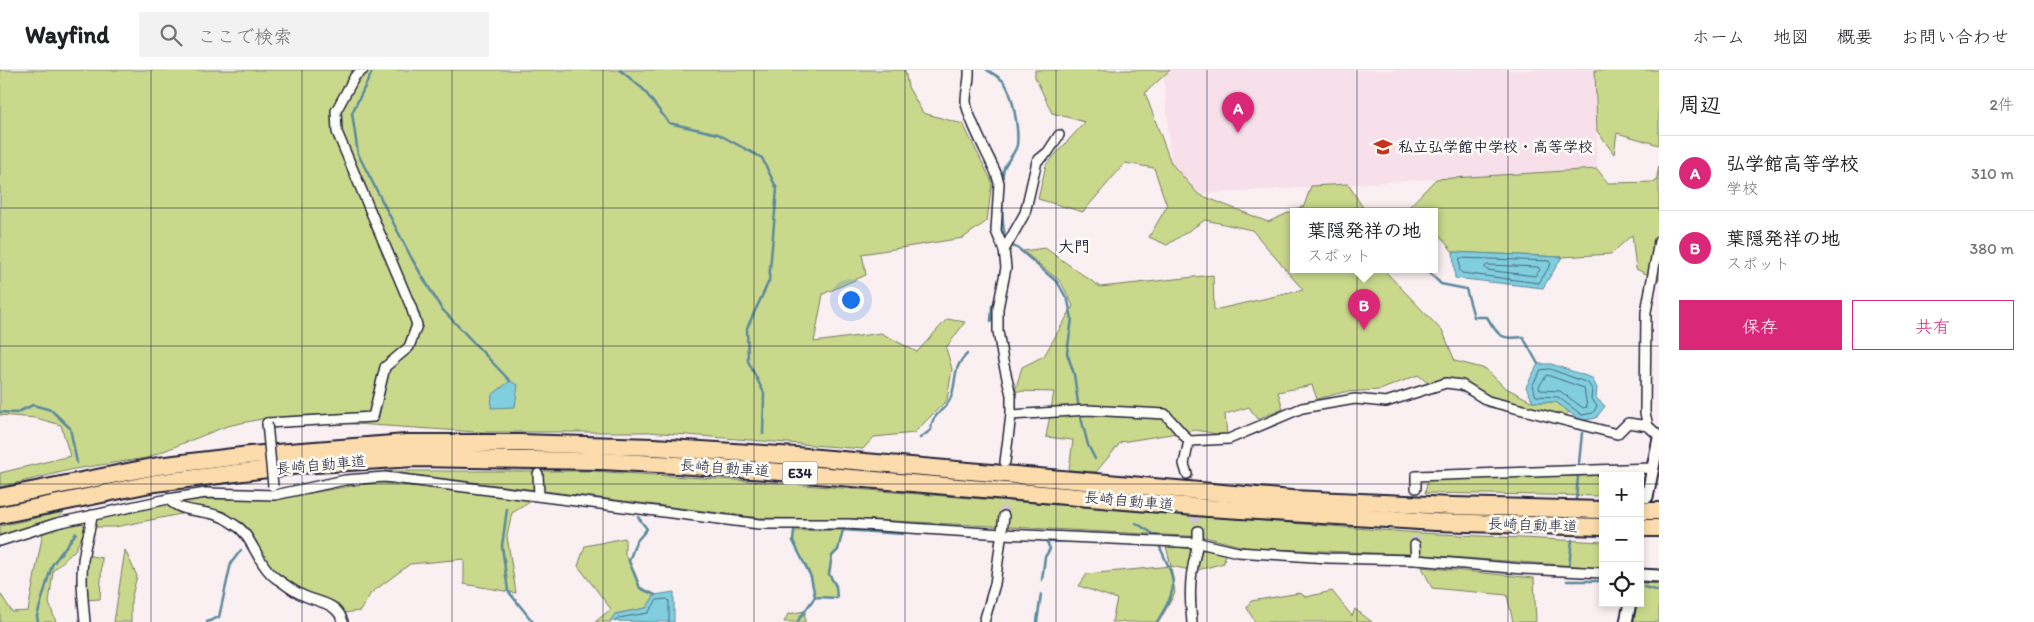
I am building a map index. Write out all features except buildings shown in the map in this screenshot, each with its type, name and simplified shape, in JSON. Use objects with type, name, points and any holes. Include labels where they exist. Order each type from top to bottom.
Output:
[{"type":"highway","name":"長崎自動車道","points":[[0,497],[158,466],[250,454],[406,443],[519,443],[653,447],[796,456],[1291,499],[1599,510]]},
{"type":"highway","name":"長崎自動車道","points":[[0,515],[155,483],[300,466],[424,458],[676,465],[1208,508],[1436,522],[1599,527]]},
{"type":"highway","points":[[1644,504],[1659,511]]},
{"type":"highway","points":[[1644,528],[1659,528]]},
{"type":"street","points":[[274,491],[266,423],[373,417],[385,367],[409,347],[417,326],[337,132],[336,111],[355,76],[363,70]]},
{"type":"street","points":[[969,70],[970,82],[966,100],[968,112],[996,173],[998,183],[996,231],[1005,248],[1006,268],[998,308],[998,331],[1011,395],[1011,415],[1005,462]]},
{"type":"street","points":[[1005,248],[1024,213],[1037,161],[1048,152],[1059,136]]},
{"type":"street","points":[[1644,504],[1656,468],[1659,437],[1648,426],[1645,412],[1646,312],[1659,241]]},
{"type":"street","points":[[1189,441],[1229,439],[1302,408],[1355,399],[1386,402],[1446,383],[1462,385],[1488,400],[1617,434],[1628,422],[1648,426]]},
{"type":"street","points":[[1011,415],[1087,410],[1164,414],[1189,441]]},
{"type":"street","points":[[1187,474],[1184,464],[1189,441]]},
{"type":"street","points":[[1416,488],[1416,476],[1656,468]]},
{"type":"street","points":[[538,474],[539,496]]},
{"type":"street","points":[[0,541],[92,515],[168,498],[206,493],[274,491],[345,480],[384,477],[759,524],[848,524],[1002,534],[1166,541],[1199,543],[1238,552],[1328,558],[1416,560],[1522,569],[1599,573]]},
{"type":"street","points":[[168,498],[174,505],[221,517],[242,529],[262,564],[275,578],[302,594],[329,604],[340,613],[343,622]]},
{"type":"street","points":[[85,622],[83,600],[84,555],[92,526],[92,515]]},
{"type":"street","points":[[984,622],[995,584],[1004,516]]},
{"type":"street","points":[[1192,622],[1190,596],[1193,567],[1199,543],[1198,531]]},
{"type":"street","points":[[1415,545],[1416,560]]},
{"type":"street","points":[[1644,575],[1659,576]]},
{"type":"street","points":[[1626,622],[1629,607]]},
{"type":"shaded area","name":"私立弘学館中学校・高等学校","points":[[1170,70],[1595,70],[1597,169],[1198,194],[1171,163],[1164,77]]},
{"type":"green space","points":[[0,70],[905,70],[908,87],[923,113],[963,124],[992,182],[987,221],[963,238],[862,254],[866,275],[823,294],[814,342],[881,333],[917,352],[947,319],[965,322],[946,348],[952,369],[947,400],[914,433],[874,437],[863,449],[649,432],[476,432],[266,418],[227,426],[146,458],[74,469],[0,487],[0,473],[70,456],[61,425],[36,418],[0,415]]},
{"type":"green space","points":[[1035,70],[1170,70],[1145,93],[1171,163],[1198,194],[1268,222],[1290,212],[1290,273],[1387,273],[1443,332],[1455,361],[1486,369],[1504,387],[1533,402],[1556,402],[1569,412],[1562,420],[1488,401],[1462,385],[1433,387],[1418,375],[1380,390],[1344,392],[1317,399],[1312,385],[1278,392],[1283,409],[1257,419],[1249,407],[1225,414],[1227,436],[1196,430],[1121,442],[1096,472],[1069,470],[1073,440],[1046,437],[1054,392],[1015,391],[1022,367],[1044,356],[1073,306],[1061,282],[1023,251],[1045,248],[1100,287],[1213,275],[1214,310],[1303,290],[1252,230],[1205,220],[1167,245],[1149,237],[1167,206],[1154,168],[1125,163],[1083,212],[1038,199],[1046,165],[1085,122],[1052,113],[1035,77]]},
{"type":"green space","points":[[1595,70],[1659,70],[1659,145],[1617,133],[1614,154],[1597,131]]},
{"type":"green space","points":[[1659,166],[1659,280],[1636,269],[1632,235],[1611,254],[1562,257],[1453,252],[1438,233],[1438,208],[1408,208],[1436,179],[1597,169],[1608,183],[1656,182]]},
{"type":"green space","points":[[1348,184],[1363,208],[1300,208],[1304,206],[1311,186]]},
{"type":"green space","points":[[384,471],[590,471],[765,482],[1419,533],[1599,542],[1599,568],[1423,555],[1248,548],[1205,537],[855,519],[760,518]]},
{"type":"green space","points":[[1599,475],[1599,496],[1425,493],[1428,479]]},
{"type":"green space","points":[[374,482],[535,499],[512,513],[507,536],[516,593],[464,584],[464,559],[410,564],[371,593],[360,611],[344,613],[301,591],[265,564],[240,532],[222,523],[191,512],[115,527],[94,527],[97,517],[194,499],[277,499]]},
{"type":"green space","points":[[64,512],[56,519],[0,536],[0,526]]},
{"type":"green space","points":[[81,522],[86,528],[75,550],[53,571],[49,603],[56,622],[0,622],[0,593],[12,612],[28,611],[43,532]]},
{"type":"green space","points":[[843,530],[838,550],[832,556],[829,574],[836,586],[837,598],[815,597],[811,577],[793,541],[794,531]]},
{"type":"green space","points":[[625,538],[625,555],[635,573],[640,588],[655,595],[646,608],[615,614],[611,622],[595,622],[611,609],[578,566],[585,546]]},
{"type":"green space","points":[[1166,546],[1225,552],[1224,563],[1194,571],[1171,566]]},
{"type":"green space","points":[[125,550],[137,576],[131,600],[131,622],[114,622]]},
{"type":"green space","points":[[85,555],[102,558],[100,599],[85,600]]},
{"type":"green space","points":[[1171,566],[1175,593],[1159,622],[1112,622],[1117,599],[1079,586],[1087,574]]},
{"type":"green space","points":[[1422,567],[1534,578],[1536,622],[1513,622],[1507,595],[1432,588]]},
{"type":"green space","points":[[1644,583],[1659,584],[1659,622],[1634,622],[1636,607],[1644,607]]},
{"type":"green space","points":[[1332,591],[1352,616],[1355,609],[1372,622],[1255,622],[1247,608],[1251,601],[1300,593],[1306,597]]},
{"type":"green space","points":[[805,611],[805,622],[784,622],[788,614]]},
{"type":"water","points":[[1453,252],[1562,257],[1543,288],[1455,278]]},
{"type":"water","points":[[1538,364],[1551,364],[1592,378],[1597,388],[1596,398],[1605,406],[1596,418],[1581,421],[1556,402],[1533,402],[1526,387]]},
{"type":"water","points":[[510,381],[518,385],[515,407],[491,408],[492,395]]},
{"type":"water","points":[[674,592],[674,622],[610,621],[615,614],[646,608],[655,595]]},
{"type":"waterway","points":[[373,70],[352,113],[358,154],[412,259],[441,308],[510,381]]},
{"type":"waterway","points":[[620,70],[643,89],[669,123],[718,134],[762,158],[777,189],[769,281],[747,328],[748,361],[764,393],[763,434]]},
{"type":"waterway","points":[[987,70],[1007,86],[1016,121],[1017,145],[1005,165],[1003,174],[1003,217],[1007,241]]},
{"type":"waterway","points":[[1010,245],[1019,249],[1058,283],[1068,301],[1072,319],[1067,353],[1074,374],[1079,410],[1088,445],[1095,459]]},
{"type":"waterway","points":[[1430,273],[1441,284],[1466,289],[1474,317],[1487,317],[1494,329],[1505,337],[1523,337],[1538,364]]},
{"type":"waterway","points":[[991,321],[992,306]]},
{"type":"waterway","points":[[920,438],[931,430],[933,420],[949,402],[957,370],[967,354]]},
{"type":"waterway","points":[[0,412],[16,413],[33,405],[51,410],[70,428],[77,463]]},
{"type":"waterway","points":[[1579,463],[1582,433]]},
{"type":"waterway","points":[[1576,499],[1578,476]]},
{"type":"waterway","points":[[507,509],[502,546],[508,591],[533,622]]},
{"type":"waterway","points":[[638,517],[647,529],[636,542],[629,561],[640,588],[655,595]]},
{"type":"waterway","points":[[1136,523],[1155,535],[1156,538]]},
{"type":"waterway","points":[[797,622],[815,597],[837,598],[836,586],[829,574],[832,556],[838,550],[843,530],[903,534]]},
{"type":"waterway","points":[[794,531],[793,541],[811,577],[815,597]]},
{"type":"waterway","points":[[38,622],[37,616],[52,565],[76,533]]},
{"type":"waterway","points":[[1569,566],[1572,540]]},
{"type":"waterway","points":[[1042,580],[1045,557],[1050,549],[1047,542],[1067,541]]},
{"type":"waterway","points":[[1157,622],[1169,599],[1173,583],[1169,567],[1158,543]]},
{"type":"waterway","points":[[207,622],[219,617],[231,563],[241,550]]},
{"type":"waterway","points":[[1567,581],[1599,581]]},
{"type":"waterway","points":[[1644,587],[1659,591]]},
{"type":"waterway","points":[[1037,622],[1041,594]]},
{"type":"tunnel","points":[[1187,474],[1198,531]]},
{"type":"tunnel","points":[[1415,545],[1416,488]]},
{"type":"tunnel","points":[[1004,489],[1004,516]]},
{"type":"place","name":"弘学館高等学校","points":[[1238,133]]},
{"type":"place","name":"私立弘学館中学校・高等学校","points":[[1383,147]]},
{"type":"place","name":"葉隠発祥の地","points":[[1364,330]]},
{"type":"district","name":"大門","points":[[1074,246]]}]
